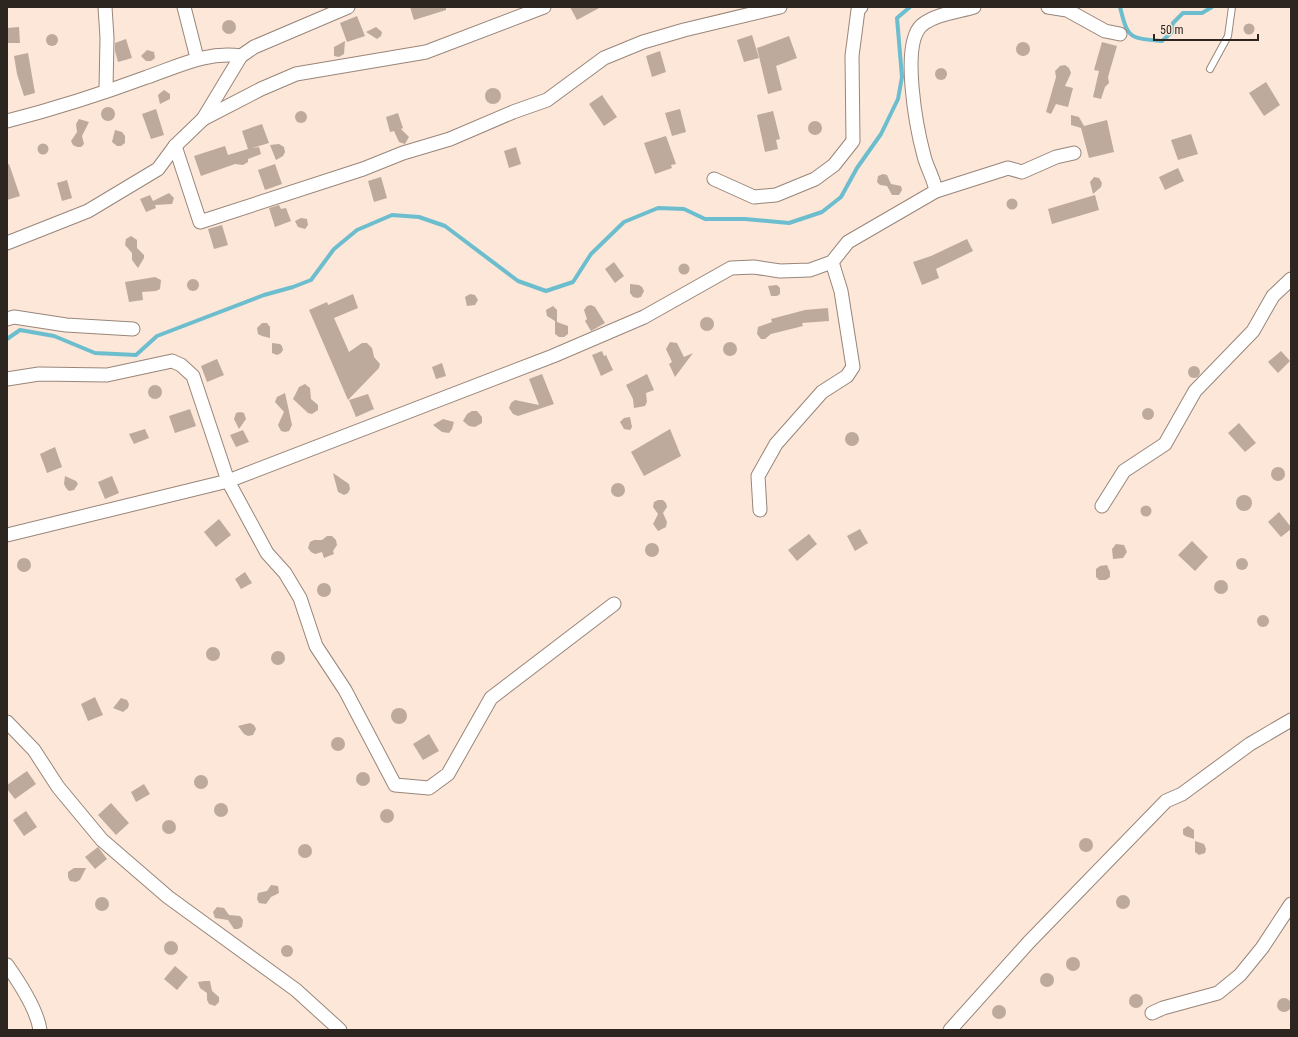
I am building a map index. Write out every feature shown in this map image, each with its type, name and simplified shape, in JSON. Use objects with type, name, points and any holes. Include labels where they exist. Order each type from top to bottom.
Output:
[{"type":"street","points":[[104,7],[107,38],[106,90]]},
{"type":"street","points":[[184,7],[197,58]]},
{"type":"street","points":[[7,243],[88,211],[158,169],[175,146],[203,119],[241,56],[254,46],[348,7]]},
{"type":"street","points":[[203,119],[262,89],[296,74],[426,52],[544,7]]},
{"type":"street","points":[[175,146],[200,222],[363,169],[403,153],[450,139],[513,112],[547,100],[604,58],[643,42],[684,30],[780,7]]},
{"type":"street","points":[[714,179],[754,197],[776,195],[815,179],[834,165],[853,142],[852,56],[858,10],[861,7]]},
{"type":"street","points":[[936,191],[925,158],[914,108],[911,59],[913,39],[921,26],[932,18],[974,7]]},
{"type":"street","points":[[1048,7],[1067,10],[1105,31],[1120,34]]},
{"type":"street","points":[[7,120],[54,109],[197,58],[228,54],[241,56]]},
{"type":"street","points":[[7,535],[228,481],[553,356],[644,317],[731,268],[754,267],[780,271],[810,270],[832,262],[848,242],[936,191],[1008,168],[1022,172],[1056,157],[1074,153]]},
{"type":"street","points":[[760,510],[758,476],[776,444],[822,392],[848,376],[853,367],[840,291],[832,262]]},
{"type":"street","points":[[1102,506],[1124,471],[1165,444],[1195,391],[1253,331],[1273,296],[1291,279]]},
{"type":"street","points":[[7,319],[14,317],[66,325],[133,329]]},
{"type":"street","points":[[7,379],[39,374],[107,375],[172,361],[181,365],[192,376],[228,481],[267,554],[285,573],[300,598],[316,646],[345,690],[395,785],[429,788],[448,774],[491,698],[614,604]]},
{"type":"street","points":[[950,1030],[1029,942],[1166,801],[1182,794],[1250,744],[1291,720]]},
{"type":"street","points":[[7,722],[34,750],[58,787],[102,840],[168,897],[296,990],[340,1030]]},
{"type":"street","points":[[1152,1013],[1163,1008],[1218,993],[1240,975],[1262,948],[1291,904]]},
{"type":"street","points":[[7,965],[26,995],[39,1024],[40,1030]]},
{"type":"lane","points":[[1210,69],[1228,36],[1232,7]]},
{"type":"building","points":[[410,7],[446,7],[446,10],[414,20]]},
{"type":"building","points":[[570,7],[601,7],[577,20]]},
{"type":"building","points":[[357,16],[365,36],[347,42],[340,23]]},
{"type":"building","points":[[226,20],[232,20],[236,24],[236,30],[232,34],[226,34],[222,30],[222,24]]},
{"type":"building","points":[[1249,23],[1253,25],[1255,29],[1253,33],[1249,35],[1245,33],[1243,29],[1245,25]]},
{"type":"building","points":[[19,27],[20,43],[8,43],[7,28]]},
{"type":"building","points":[[376,27],[382,32],[381,36],[377,39],[366,32]]},
{"type":"building","points":[[54,34],[57,35],[57,45],[50,46],[47,45],[46,38],[47,35]]},
{"type":"building","points":[[752,35],[759,58],[744,62],[737,40]]},
{"type":"building","points":[[789,36],[797,58],[776,66],[782,90],[768,94],[757,48]]},
{"type":"building","points":[[126,39],[132,58],[118,62],[115,51],[115,43]]},
{"type":"building","points":[[345,41],[344,54],[339,57],[334,56],[334,47]]},
{"type":"building","points":[[1023,42],[1028,44],[1030,49],[1028,54],[1023,56],[1018,54],[1016,49],[1018,44]]},
{"type":"building","points":[[1102,42],[1117,46],[1108,77],[1109,83],[1105,87],[1101,99],[1093,97],[1099,71],[1094,70]]},
{"type":"building","points":[[147,50],[154,52],[155,58],[151,61],[146,61],[141,56]]},
{"type":"building","points":[[660,51],[666,72],[652,77],[646,56]]},
{"type":"building","points":[[28,53],[35,93],[24,96],[17,74],[14,56]]},
{"type":"building","points":[[1065,65],[1069,68],[1071,73],[1065,86],[1073,88],[1068,107],[1056,104],[1051,114],[1046,112],[1056,77],[1055,71],[1060,66]]},
{"type":"building","points":[[941,68],[945,70],[947,74],[945,78],[941,80],[937,78],[935,74],[937,70]]},
{"type":"building","points":[[1266,82],[1280,105],[1264,116],[1249,93]]},
{"type":"building","points":[[493,88],[500,93],[501,96],[496,103],[493,104],[486,99],[485,96],[490,89]]},
{"type":"building","points":[[164,90],[170,94],[170,99],[160,104],[158,95]]},
{"type":"building","points":[[602,95],[617,117],[604,126],[589,104]]},
{"type":"building","points":[[108,107],[113,109],[115,114],[113,119],[108,121],[103,119],[101,114],[103,109]]},
{"type":"building","points":[[156,109],[164,135],[151,139],[142,114]]},
{"type":"building","points":[[680,109],[686,132],[672,136],[665,113]]},
{"type":"building","points":[[299,111],[303,111],[307,117],[303,123],[299,123],[295,119],[295,115]]},
{"type":"building","points":[[773,111],[780,139],[776,140],[778,149],[765,152],[757,115]]},
{"type":"building","points":[[398,113],[403,128],[401,129],[409,137],[405,144],[399,142],[394,131],[390,132],[386,117]]},
{"type":"building","points":[[1071,115],[1079,117],[1084,126],[1107,120],[1114,152],[1089,158],[1081,128],[1071,125]]},
{"type":"building","points":[[79,119],[89,122],[82,136],[84,144],[81,147],[77,147],[73,145],[71,141],[77,132],[76,124]]},
{"type":"building","points":[[812,121],[818,121],[822,125],[822,131],[818,135],[812,135],[808,131],[808,125]]},
{"type":"building","points":[[262,124],[269,143],[252,148],[259,147],[261,154],[248,159],[248,162],[243,165],[235,164],[201,176],[194,156],[225,146],[228,155],[248,149],[242,131]]},
{"type":"building","points":[[115,130],[122,132],[125,136],[125,143],[121,146],[117,146],[112,142]]},
{"type":"building","points":[[1191,134],[1198,154],[1178,160],[1171,140]]},
{"type":"building","points":[[666,136],[676,164],[671,165],[672,168],[655,174],[644,143]]},
{"type":"building","points":[[43,143],[47,145],[49,149],[47,153],[43,155],[39,153],[37,149],[39,145]]},
{"type":"building","points":[[279,144],[284,147],[285,152],[283,156],[276,160],[270,145]]},
{"type":"building","points":[[516,147],[521,164],[509,168],[504,151]]},
{"type":"building","points":[[9,164],[20,196],[7,200],[7,165]]},
{"type":"building","points":[[275,164],[282,184],[265,190],[258,170]]},
{"type":"building","points":[[1178,168],[1184,181],[1165,190],[1159,177]]},
{"type":"building","points":[[883,174],[887,175],[891,184],[901,186],[902,190],[899,195],[892,195],[887,186],[880,185],[877,182],[878,176]]},
{"type":"building","points":[[381,177],[387,198],[374,202],[368,181]]},
{"type":"building","points":[[1094,177],[1099,178],[1102,183],[1101,187],[1093,194],[1090,182]]},
{"type":"building","points":[[67,180],[72,198],[62,201],[57,183]]},
{"type":"building","points":[[169,193],[174,198],[172,204],[155,205],[156,208],[146,212],[140,199],[150,195],[153,201]]},
{"type":"building","points":[[1095,195],[1099,210],[1052,224],[1048,209]]},
{"type":"building","points":[[1012,198],[1016,200],[1018,204],[1016,208],[1012,210],[1008,208],[1006,204],[1008,200]]},
{"type":"building","points":[[279,205],[281,209],[286,208],[291,221],[275,227],[269,208]]},
{"type":"building","points":[[301,218],[307,219],[308,225],[305,229],[298,227],[295,221]]},
{"type":"building","points":[[222,225],[228,245],[214,249],[208,229]]},
{"type":"building","points":[[131,236],[137,240],[137,248],[144,255],[144,258],[138,268],[132,260],[132,253],[125,245],[126,239]]},
{"type":"building","points":[[967,239],[973,251],[936,269],[939,278],[922,285],[913,262],[931,256]]},
{"type":"building","points":[[614,262],[624,276],[615,283],[605,269]]},
{"type":"building","points":[[684,263],[688,265],[690,269],[688,273],[684,275],[680,273],[678,269],[680,265]]},
{"type":"building","points":[[155,277],[161,280],[160,289],[156,291],[142,292],[143,300],[129,302],[125,282]]},
{"type":"building","points":[[195,279],[198,280],[198,290],[191,291],[188,290],[187,283],[188,280]]},
{"type":"building","points":[[630,284],[639,285],[642,287],[644,291],[641,297],[633,297],[630,293]]},
{"type":"building","points":[[777,285],[780,288],[780,294],[777,296],[771,296],[768,286]]},
{"type":"building","points":[[353,294],[358,308],[334,318],[349,352],[362,343],[367,343],[372,348],[374,357],[380,364],[379,368],[348,400],[309,310],[327,302],[328,305]]},
{"type":"building","points":[[470,294],[475,295],[478,300],[475,305],[467,306],[465,297]]},
{"type":"building","points":[[591,305],[595,307],[605,323],[591,331],[585,321],[587,319],[584,310],[587,306]]},
{"type":"building","points":[[553,306],[557,310],[557,322],[568,326],[568,334],[564,337],[559,337],[555,334],[555,321],[547,316],[546,310]]},
{"type":"building","points":[[828,308],[829,321],[802,323],[803,326],[771,334],[765,339],[761,339],[757,334],[758,327],[772,322],[771,319],[805,310]]},
{"type":"building","points":[[704,317],[710,317],[714,321],[714,327],[710,331],[704,331],[700,327],[700,321]]},
{"type":"building","points":[[262,323],[267,323],[270,327],[270,338],[258,334],[257,328]]},
{"type":"building","points":[[670,342],[677,343],[684,357],[693,353],[675,377],[669,364],[672,362],[666,349]]},
{"type":"building","points":[[730,342],[735,344],[737,349],[735,354],[730,356],[725,354],[723,349],[725,344]]},
{"type":"building","points":[[272,343],[280,344],[282,346],[283,350],[281,353],[277,355],[272,353]]},
{"type":"building","points":[[602,351],[604,356],[606,355],[613,370],[601,376],[592,355]]},
{"type":"building","points":[[1281,351],[1290,361],[1278,373],[1268,362]]},
{"type":"building","points":[[217,359],[224,375],[207,382],[201,366]]},
{"type":"building","points":[[442,363],[446,376],[436,379],[432,367]]},
{"type":"building","points":[[1192,366],[1196,366],[1200,372],[1196,378],[1192,378],[1188,374],[1188,370]]},
{"type":"building","points":[[542,374],[554,404],[518,416],[513,414],[509,408],[511,403],[515,400],[539,405],[529,379]]},
{"type":"building","points":[[647,374],[654,390],[646,393],[647,402],[645,406],[634,408],[633,399],[626,385]]},
{"type":"building","points":[[305,384],[310,388],[311,399],[318,405],[318,410],[312,414],[308,413],[293,399],[299,387]]},
{"type":"building","points":[[155,385],[160,387],[162,392],[160,397],[155,399],[150,397],[148,392],[150,387]]},
{"type":"building","points":[[285,393],[292,425],[289,431],[285,432],[281,431],[278,425],[284,412],[275,402],[277,397]]},
{"type":"building","points":[[368,394],[374,409],[356,417],[349,400]]},
{"type":"building","points":[[1146,408],[1150,408],[1154,414],[1150,420],[1146,420],[1142,416],[1142,412]]},
{"type":"building","points":[[190,409],[196,426],[175,433],[169,416]]},
{"type":"building","points":[[472,411],[477,411],[482,417],[482,423],[475,427],[469,426],[463,421],[467,414]]},
{"type":"building","points":[[236,413],[244,413],[246,419],[239,429],[234,419]]},
{"type":"building","points":[[630,417],[632,427],[630,430],[624,429],[620,422],[624,418]]},
{"type":"building","points":[[443,419],[454,422],[449,433],[442,432],[433,425]]},
{"type":"building","points":[[1239,423],[1256,443],[1245,452],[1228,433]]},
{"type":"building","points":[[145,429],[149,438],[134,444],[129,434]]},
{"type":"building","points":[[670,429],[681,456],[644,476],[631,452]]},
{"type":"building","points":[[243,430],[249,442],[236,447],[230,435]]},
{"type":"building","points":[[852,432],[857,434],[859,439],[857,444],[852,446],[847,444],[845,439],[847,434]]},
{"type":"building","points":[[55,447],[62,467],[47,473],[40,454]]},
{"type":"building","points":[[1278,467],[1283,469],[1285,474],[1283,479],[1278,481],[1273,479],[1271,474],[1273,469]]},
{"type":"building","points":[[333,473],[349,484],[350,489],[348,493],[344,495],[338,492]]},
{"type":"building","points":[[65,476],[76,481],[78,484],[74,490],[69,491],[66,488],[64,484]]},
{"type":"building","points":[[112,476],[119,493],[105,499],[98,482]]},
{"type":"building","points":[[615,483],[621,483],[625,487],[625,493],[621,497],[615,497],[611,493],[611,487]]},
{"type":"building","points":[[1244,495],[1251,500],[1252,503],[1247,510],[1244,511],[1237,506],[1236,503],[1241,496]]},
{"type":"building","points":[[663,500],[666,503],[667,507],[663,513],[667,522],[666,527],[658,531],[653,524],[658,514],[653,507],[654,502]]},
{"type":"building","points":[[1146,505],[1150,507],[1152,511],[1150,515],[1146,517],[1142,515],[1140,511],[1142,507]]},
{"type":"building","points":[[1279,512],[1291,527],[1291,529],[1281,537],[1268,522]]},
{"type":"building","points":[[219,519],[231,535],[216,547],[204,532]]},
{"type":"building","points":[[860,529],[868,543],[855,551],[847,536]]},
{"type":"building","points":[[809,534],[817,544],[797,561],[788,550]]},
{"type":"building","points":[[327,536],[332,536],[336,540],[337,545],[333,551],[334,554],[324,558],[322,552],[315,554],[311,552],[308,548],[310,542],[314,540],[322,540]]},
{"type":"building","points":[[1192,541],[1208,557],[1195,571],[1178,555]]},
{"type":"building","points":[[652,543],[657,545],[659,550],[657,555],[652,557],[647,555],[645,550],[647,545]]},
{"type":"building","points":[[1116,544],[1124,545],[1127,552],[1123,558],[1113,559],[1112,549]]},
{"type":"building","points":[[24,558],[29,560],[31,565],[29,570],[24,572],[19,570],[17,565],[19,560]]},
{"type":"building","points":[[1240,558],[1244,558],[1248,564],[1244,570],[1240,570],[1236,566],[1236,562]]},
{"type":"building","points":[[1107,565],[1110,572],[1110,577],[1106,580],[1099,580],[1096,577],[1096,569],[1100,566]]},
{"type":"building","points":[[245,572],[252,583],[241,589],[235,579]]},
{"type":"building","points":[[1221,580],[1226,582],[1228,587],[1226,592],[1221,594],[1216,592],[1214,587],[1216,582]]},
{"type":"building","points":[[324,583],[329,585],[331,590],[329,595],[324,597],[319,595],[317,590],[319,585]]},
{"type":"building","points":[[1265,615],[1268,616],[1268,626],[1261,627],[1258,626],[1257,619],[1258,616]]},
{"type":"building","points":[[213,647],[218,649],[220,654],[218,659],[213,661],[208,659],[206,654],[208,649]]},
{"type":"building","points":[[275,651],[281,651],[285,655],[285,661],[281,665],[275,665],[271,661],[271,655]]},
{"type":"building","points":[[95,697],[103,715],[88,721],[81,704]]},
{"type":"building","points":[[121,698],[127,700],[129,704],[128,708],[123,712],[113,708]]},
{"type":"building","points":[[399,708],[406,713],[407,716],[402,723],[399,724],[392,719],[391,716],[396,709]]},
{"type":"building","points":[[250,723],[254,725],[256,729],[253,735],[248,736],[244,734],[238,726]]},
{"type":"building","points":[[429,734],[439,751],[423,760],[413,744]]},
{"type":"building","points":[[338,737],[343,739],[345,744],[343,749],[338,751],[333,749],[331,744],[333,739]]},
{"type":"building","points":[[27,771],[36,784],[15,799],[7,789],[7,785]]},
{"type":"building","points":[[363,772],[368,774],[370,779],[368,784],[363,786],[358,784],[356,779],[358,774]]},
{"type":"building","points":[[201,775],[206,777],[208,782],[206,787],[201,789],[196,787],[194,782],[196,777]]},
{"type":"building","points":[[144,784],[150,794],[136,802],[131,792]]},
{"type":"building","points":[[111,803],[129,823],[116,835],[98,815]]},
{"type":"building","points":[[218,803],[224,803],[228,807],[228,813],[224,817],[218,817],[214,813],[214,807]]},
{"type":"building","points":[[387,809],[392,811],[394,816],[392,821],[387,823],[382,821],[380,816],[382,811]]},
{"type":"building","points":[[26,811],[37,827],[24,836],[13,820]]},
{"type":"building","points":[[166,820],[172,820],[176,824],[176,830],[172,834],[166,834],[162,830],[162,824]]},
{"type":"building","points":[[1188,826],[1194,830],[1194,839],[1183,834],[1183,829]]},
{"type":"building","points":[[1086,838],[1091,840],[1093,845],[1091,850],[1086,852],[1081,850],[1079,845],[1081,840]]},
{"type":"building","points":[[1195,841],[1204,844],[1206,849],[1205,853],[1199,855],[1195,852]]},
{"type":"building","points":[[302,844],[308,844],[312,848],[312,854],[308,858],[302,858],[298,854],[298,848]]},
{"type":"building","points":[[98,847],[107,859],[95,869],[85,857]]},
{"type":"building","points":[[74,868],[86,868],[80,880],[76,882],[70,881],[68,877],[68,872]]},
{"type":"building","points":[[271,885],[278,886],[279,893],[271,897],[266,904],[259,903],[257,899],[258,893],[267,891]]},
{"type":"building","points":[[1120,895],[1126,895],[1130,899],[1130,905],[1126,909],[1120,909],[1116,905],[1116,899]]},
{"type":"building","points":[[102,897],[107,899],[109,904],[107,909],[102,911],[97,909],[95,904],[97,899]]},
{"type":"building","points":[[217,907],[224,908],[229,915],[240,916],[243,920],[242,927],[234,929],[228,920],[215,918],[213,912]]},
{"type":"building","points":[[171,941],[176,943],[178,948],[176,953],[171,955],[166,953],[164,948],[166,943]]},
{"type":"building","points":[[285,945],[289,945],[293,951],[289,957],[285,957],[281,953],[281,949]]},
{"type":"building","points":[[1073,957],[1078,959],[1080,964],[1078,969],[1073,971],[1068,969],[1066,964],[1068,959]]},
{"type":"building","points":[[175,966],[188,977],[177,990],[164,979]]},
{"type":"building","points":[[1047,973],[1052,975],[1054,980],[1052,985],[1047,987],[1042,985],[1040,980],[1042,975]]},
{"type":"building","points":[[210,981],[212,991],[219,997],[219,1002],[215,1006],[209,1004],[207,1000],[207,993],[200,988],[198,982]]},
{"type":"building","points":[[1136,994],[1141,996],[1143,1001],[1141,1006],[1136,1008],[1131,1006],[1129,1001],[1131,996]]},
{"type":"building","points":[[1284,998],[1289,1000],[1291,1005],[1289,1010],[1284,1012],[1279,1010],[1277,1005],[1279,1000]]},
{"type":"building","points":[[999,1005],[1004,1007],[1006,1012],[1004,1017],[999,1019],[994,1017],[992,1012],[994,1007]]},
{"type":"waterway","points":[[7,339],[20,330],[54,336],[95,353],[136,355],[157,336],[264,295],[311,280],[334,249],[357,230],[392,215],[419,217],[445,226],[518,281],[546,291],[573,282],[591,254],[624,222],[658,208],[684,209],[705,219],[745,219],[789,223],[822,212],[841,197],[857,168],[881,134],[898,99],[902,77],[897,18],[910,7]]},
{"type":"waterway","points":[[1120,7],[1125,25],[1132,35],[1143,39],[1162,41],[1172,32],[1173,23],[1183,13],[1202,13],[1212,7]]}]
